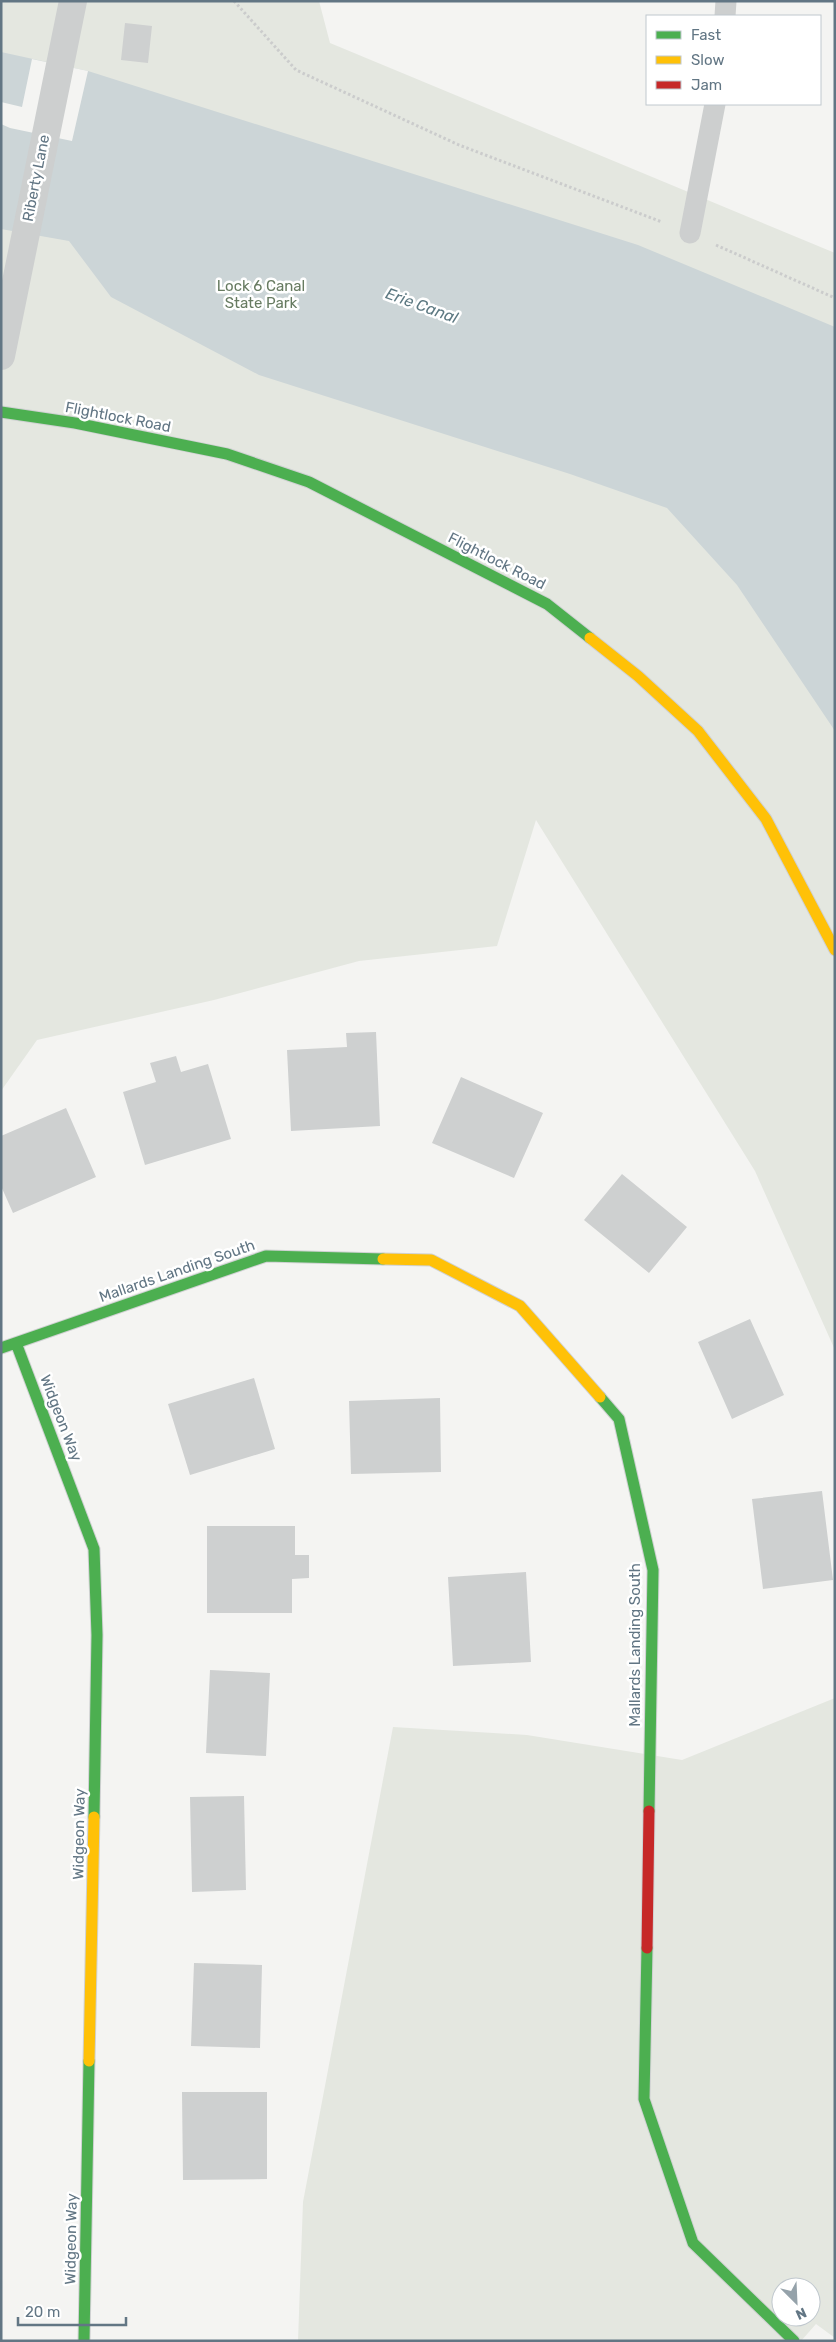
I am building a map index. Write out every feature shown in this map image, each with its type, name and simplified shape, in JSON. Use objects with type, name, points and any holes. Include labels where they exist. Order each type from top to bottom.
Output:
[{"type":"street","name":"Riberty Lane","points":[[1,356],[73,1]]},
{"type":"street","name":"Flightlock Road","points":[[1,412],[75,423],[227,454],[309,482],[547,604],[638,676],[698,732],[766,819],[835,950]]},
{"type":"street","name":"Mallards Landing South","points":[[1,1348],[266,1256],[432,1260],[520,1306],[620,1419],[653,1570],[644,2099],[693,2243],[794,2341]]},
{"type":"street","name":"Widgeon Way","points":[[16,1343],[94,1550],[97,1645],[84,2341]]},
{"type":"lane","points":[[725,15],[726,1]]},
{"type":"lane","points":[[690,233],[715,105]]},
{"type":"path","points":[[234,1],[296,70],[459,145],[690,233],[835,298]]},
{"type":"green space","name":"Lock 6 Canal State Park","points":[[1,1],[319,1],[330,43],[835,253],[835,1350],[755,1171],[536,820],[497,946],[359,961],[214,1000],[37,1040],[1,1091]]},
{"type":"green space","points":[[835,1698],[835,2338],[820,2327],[821,2277],[771,2277],[771,2327],[813,2327],[801,2341],[298,2341],[303,2202],[393,1727],[527,1735],[682,1760]]},
{"type":"water","name":"Erie Canal","points":[[1,52],[88,71],[638,245],[835,327],[835,731],[737,585],[667,508],[570,474],[259,375],[111,297],[69,241],[1,229]]},
{"type":"pier","points":[[32,59],[88,71],[72,141],[10,128],[1,124],[1,102],[22,107]]},
{"type":"building","points":[[125,23],[152,26],[148,63],[121,60]]},
{"type":"building","points":[[376,1032],[380,1126],[291,1131],[287,1050],[347,1047],[346,1033]]},
{"type":"building","points":[[176,1056],[181,1072],[208,1064],[231,1139],[145,1165],[123,1092],[156,1082],[150,1063]]},
{"type":"building","points":[[461,1077],[543,1113],[514,1178],[432,1143]]},
{"type":"building","points":[[66,1108],[96,1177],[13,1213],[1,1186],[1,1136]]},
{"type":"building","points":[[622,1174],[687,1227],[649,1273],[584,1220]]},
{"type":"building","points":[[750,1319],[784,1395],[732,1419],[698,1342]]},
{"type":"building","points":[[254,1378],[275,1449],[190,1475],[168,1404]]},
{"type":"building","points":[[440,1398],[441,1472],[351,1474],[349,1401]]},
{"type":"building","points":[[822,1491],[833,1580],[763,1589],[752,1499]]},
{"type":"building","points":[[207,1526],[295,1526],[295,1555],[309,1555],[309,1578],[292,1579],[292,1613],[207,1613]]},
{"type":"building","points":[[526,1572],[531,1662],[453,1666],[448,1577]]},
{"type":"building","points":[[210,1670],[270,1673],[266,1756],[206,1753]]},
{"type":"building","points":[[244,1796],[246,1890],[192,1892],[190,1797]]},
{"type":"building","points":[[194,1963],[262,1965],[260,2048],[191,2046]]},
{"type":"building","points":[[182,2092],[267,2092],[267,2179],[183,2180]]},
{"type":"traffic: fast","points":[[1,412],[75,423],[227,454],[309,482],[547,604],[590,638]]},
{"type":"traffic: fast","points":[[1,1348],[266,1256],[383,1259]]},
{"type":"traffic: fast","points":[[16,1343],[94,1549],[97,1635],[94,1817]]},
{"type":"traffic: fast","points":[[600,1397],[619,1419],[653,1570],[649,1811]]},
{"type":"traffic: fast","points":[[647,1948],[644,2099],[693,2243],[794,2341]]},
{"type":"traffic: fast","points":[[84,2341],[89,2061]]},
{"type":"traffic: slow","points":[[590,638],[638,676],[698,731],[766,819],[835,950]]},
{"type":"traffic: slow","points":[[383,1259],[431,1260],[520,1306],[600,1397]]},
{"type":"traffic: slow","points":[[89,2061],[94,1817]]},
{"type":"traffic: jam","points":[[647,1948],[649,1811]]}]
